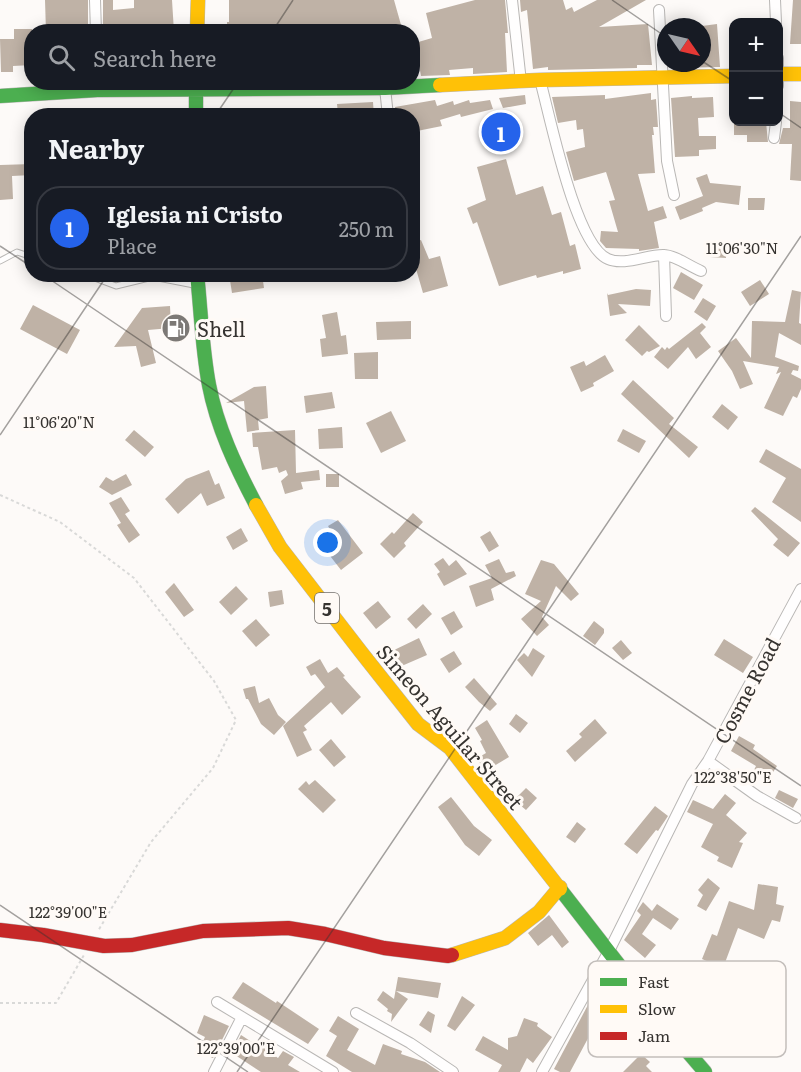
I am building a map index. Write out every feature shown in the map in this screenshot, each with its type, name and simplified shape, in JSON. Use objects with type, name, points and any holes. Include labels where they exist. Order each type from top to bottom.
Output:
[{"type":"main road","points":[[197,24],[198,0]]},
{"type":"main road","points":[[783,77],[801,74]]},
{"type":"main road","points":[[420,86],[540,80],[729,76]]},
{"type":"main road","points":[[0,96],[58,90]]},
{"type":"main road","points":[[196,90],[196,108]]},
{"type":"main road","name":"Simeon Aguilar Street","points":[[198,282],[209,385],[222,432],[241,477],[280,547],[418,724],[450,748],[617,961]]},
{"type":"main road","points":[[0,930],[104,946],[132,945],[203,931],[288,928],[384,948],[448,956],[505,938],[538,912],[560,888]]},
{"type":"main road","name":"Simeon Aguilar Street","points":[[692,1057],[705,1072]]},
{"type":"street","points":[[95,0],[96,24]]},
{"type":"street","points":[[512,0],[521,82]]},
{"type":"street","points":[[775,0],[776,18]]},
{"type":"street","points":[[659,10],[667,161],[674,195]]},
{"type":"street","points":[[540,80],[566,181],[585,231],[598,254],[610,260],[664,255],[701,271]]},
{"type":"street","points":[[385,90],[387,108]]},
{"type":"street","points":[[774,138],[776,126]]},
{"type":"street","points":[[664,255],[666,316]]},
{"type":"street","name":"Cosme Road","points":[[603,961],[692,784],[708,760],[801,589]]},
{"type":"street","points":[[708,760],[758,796],[796,818]]},
{"type":"street","name":"Cosme Road","points":[[542,1072],[588,989]]},
{"type":"street","points":[[217,1002],[333,1072]]},
{"type":"street","points":[[356,1013],[410,1043],[453,1072]]},
{"type":"street","points":[[217,1070],[242,1017]]},
{"type":"lane","points":[[0,261],[17,252],[24,254]]},
{"type":"lane","points":[[107,282],[116,285],[130,282]]},
{"type":"path","points":[[0,495],[60,522],[134,578],[214,681],[236,720],[213,768],[151,842],[56,1003],[0,1003]]},
{"type":"building","points":[[45,0],[88,0],[88,24],[46,24]]},
{"type":"building","points":[[103,0],[113,0],[113,10],[134,8],[134,0],[172,0],[174,24],[103,24]]},
{"type":"building","points":[[229,0],[394,0],[401,24],[227,24],[229,22]]},
{"type":"building","points":[[475,0],[505,0],[508,33],[505,33],[507,72],[473,74],[473,68],[449,70],[450,75],[421,76],[420,42],[432,38],[426,13]]},
{"type":"building","points":[[520,0],[563,0],[566,10],[572,7],[574,12],[597,0],[646,0],[599,27],[648,24],[652,65],[637,65],[637,68],[548,70],[548,67],[533,69],[527,10],[521,12]]},
{"type":"building","points":[[793,0],[801,0],[801,44],[790,44]]},
{"type":"building","points":[[717,24],[720,67],[711,67],[711,25]]},
{"type":"building","points":[[14,29],[24,29],[24,65],[13,66],[13,72],[1,72],[0,39],[14,39]]},
{"type":"building","points":[[651,93],[651,100],[656,99],[658,127],[653,127],[654,135],[652,135],[655,173],[638,174],[648,211],[663,206],[667,218],[654,222],[659,248],[639,251],[639,249],[606,248],[600,241],[601,231],[618,232],[609,201],[615,200],[606,172],[574,181],[566,152],[585,147],[583,129],[577,130],[576,120],[558,123],[552,97],[605,95],[605,99]]},
{"type":"building","points":[[525,95],[526,104],[503,108],[499,98]]},
{"type":"building","points":[[692,96],[692,98],[713,97],[714,117],[698,118],[699,136],[716,136],[716,149],[699,150],[699,156],[675,157],[671,98]]},
{"type":"building","points":[[435,100],[437,106],[453,101],[454,105],[469,100],[470,103],[490,100],[493,109],[461,117],[460,114],[440,120],[442,126],[420,130],[420,108],[395,107]]},
{"type":"building","points":[[790,101],[801,102],[801,181],[790,180],[792,144],[779,144],[783,128],[790,128]]},
{"type":"building","points":[[373,102],[373,108],[337,108],[337,104]]},
{"type":"building","points":[[497,125],[501,141],[485,147],[480,131]]},
{"type":"building","points":[[734,126],[766,126],[768,142],[747,142],[747,135],[734,135]]},
{"type":"building","points":[[506,159],[516,195],[543,186],[552,215],[561,212],[570,246],[575,244],[581,269],[537,278],[536,275],[499,286],[477,222],[473,224],[467,208],[486,200],[477,167]]},
{"type":"building","points":[[24,164],[24,175],[12,176],[13,199],[0,200],[0,165]]},
{"type":"building","points":[[707,174],[710,183],[741,186],[739,205],[716,202],[702,208],[703,211],[680,220],[675,207],[703,196],[696,178]]},
{"type":"building","points":[[748,198],[765,198],[764,210],[748,210]]},
{"type":"building","points":[[420,240],[429,259],[440,256],[448,286],[423,293],[420,282]]},
{"type":"building","points":[[711,243],[727,244],[726,258],[710,257]]},
{"type":"building","points":[[681,272],[703,285],[694,300],[673,288]]},
{"type":"building","points":[[760,280],[769,294],[750,306],[741,292]]},
{"type":"building","points":[[230,282],[263,282],[264,288],[232,293]]},
{"type":"building","points":[[636,289],[651,290],[650,306],[618,304],[627,313],[610,316],[607,293],[608,295]]},
{"type":"building","points":[[792,290],[801,292],[799,323],[801,324],[801,345],[779,333],[775,357],[799,366],[798,371],[793,370],[791,374],[801,379],[801,389],[797,398],[793,396],[783,416],[764,408],[781,372],[776,374],[779,367],[743,361],[753,384],[740,389],[732,371],[718,351],[736,338],[751,358],[752,321],[785,322]]},
{"type":"building","points":[[703,298],[716,306],[707,321],[694,312]]},
{"type":"building","points":[[33,305],[80,330],[67,354],[20,329]]},
{"type":"building","points":[[170,306],[171,328],[148,330],[156,363],[141,367],[136,346],[114,347],[142,308]]},
{"type":"building","points":[[337,312],[341,336],[346,335],[348,354],[322,357],[320,339],[326,338],[322,315]]},
{"type":"building","points":[[411,321],[411,339],[377,340],[376,322]]},
{"type":"building","points":[[702,323],[706,327],[700,333],[711,347],[696,359],[688,347],[668,369],[654,357],[662,347],[665,350],[667,347],[669,349]]},
{"type":"building","points":[[639,325],[660,346],[647,351],[642,356],[625,340]]},
{"type":"building","points":[[378,352],[378,379],[355,379],[354,353]]},
{"type":"building","points":[[605,355],[614,371],[593,383],[594,386],[581,392],[570,367],[584,361],[586,366]]},
{"type":"building","points":[[633,380],[674,418],[669,424],[698,447],[689,458],[621,394]]},
{"type":"building","points":[[266,386],[268,418],[258,420],[259,430],[247,432],[244,401],[226,403],[254,387]]},
{"type":"building","points":[[332,392],[335,408],[306,413],[304,396]]},
{"type":"building","points":[[722,404],[738,417],[728,430],[712,417]]},
{"type":"building","points":[[391,411],[406,441],[381,453],[366,423]]},
{"type":"building","points":[[342,427],[343,448],[319,449],[318,429]]},
{"type":"building","points":[[623,429],[646,441],[639,453],[617,441]]},
{"type":"building","points":[[134,430],[154,447],[145,457],[125,440]]},
{"type":"building","points":[[295,430],[296,473],[319,470],[320,480],[301,482],[303,489],[285,494],[281,481],[288,475],[286,470],[279,473],[277,467],[262,470],[258,447],[253,447],[252,433]]},
{"type":"building","points":[[766,449],[801,469],[801,522],[772,502],[786,478],[759,462]]},
{"type":"building","points":[[209,470],[215,485],[219,483],[225,498],[207,506],[201,493],[178,514],[165,499],[186,479]]},
{"type":"building","points":[[126,474],[132,485],[112,495],[99,487],[106,477],[113,481]]},
{"type":"building","points":[[326,474],[339,474],[339,487],[326,487]]},
{"type":"building","points":[[121,497],[130,511],[125,514],[140,535],[129,543],[117,525],[121,523],[109,503]]},
{"type":"building","points":[[755,507],[800,543],[788,557],[773,545],[778,539],[751,511]]},
{"type":"building","points":[[413,513],[423,522],[404,543],[406,546],[394,558],[380,544],[392,532],[394,534]]},
{"type":"building","points":[[338,520],[363,553],[341,570],[327,552],[338,543],[328,526]]},
{"type":"building","points":[[241,528],[248,541],[233,550],[226,537]]},
{"type":"building","points":[[490,531],[499,546],[489,552],[480,537]]},
{"type":"building","points":[[443,558],[449,566],[456,560],[467,574],[444,586],[437,574],[440,572],[434,564]]},
{"type":"building","points":[[499,559],[506,573],[514,571],[516,576],[491,589],[494,600],[476,607],[469,586],[492,578],[485,565]]},
{"type":"building","points":[[541,560],[554,564],[579,594],[571,601],[556,586],[542,617],[549,625],[537,636],[521,619],[541,601],[525,594]]},
{"type":"building","points":[[174,583],[194,610],[184,617],[165,592]]},
{"type":"building","points":[[236,586],[248,599],[231,615],[219,602]]},
{"type":"building","points":[[282,590],[284,604],[270,607],[268,592]]},
{"type":"building","points":[[378,601],[391,617],[376,629],[363,613]]},
{"type":"building","points":[[423,604],[432,614],[416,629],[407,619]]},
{"type":"building","points":[[454,611],[463,627],[451,635],[441,618]]},
{"type":"building","points":[[256,619],[270,635],[256,647],[242,631]]},
{"type":"building","points":[[594,621],[604,629],[604,633],[595,645],[583,636]]},
{"type":"building","points":[[419,638],[427,655],[397,668],[390,652]]},
{"type":"building","points":[[724,639],[753,657],[743,673],[714,655]]},
{"type":"building","points":[[621,640],[632,653],[623,660],[612,648]]},
{"type":"building","points":[[533,648],[545,656],[532,677],[517,660],[524,653],[528,657]]},
{"type":"building","points":[[454,651],[462,664],[449,673],[440,659]]},
{"type":"building","points":[[320,659],[328,673],[337,667],[361,697],[342,715],[331,702],[304,726],[307,730],[303,732],[312,750],[297,757],[283,726],[325,687],[315,674],[311,676],[306,667]]},
{"type":"building","points":[[474,678],[497,704],[490,711],[465,687]]},
{"type":"building","points":[[255,686],[259,703],[269,698],[278,715],[286,722],[274,735],[261,724],[246,699],[243,689]]},
{"type":"building","points":[[516,714],[528,723],[520,733],[509,724]]},
{"type":"building","points":[[595,719],[607,733],[575,762],[566,751],[582,737],[579,734]]},
{"type":"building","points":[[487,720],[509,757],[484,772],[476,759],[486,753],[475,728]]},
{"type":"building","points":[[739,736],[755,745],[753,749],[777,766],[768,780],[754,770],[756,766],[731,751]]},
{"type":"building","points":[[331,739],[346,757],[334,767],[319,750]]},
{"type":"building","points":[[315,780],[336,800],[323,813],[298,789],[306,781],[309,785]]},
{"type":"building","points":[[526,788],[537,798],[526,810],[514,800]]},
{"type":"building","points":[[779,790],[798,799],[793,808],[775,798]]},
{"type":"building","points":[[725,794],[736,803],[726,815],[747,833],[739,842],[743,843],[732,868],[717,861],[719,857],[701,847],[713,824],[687,812],[693,800],[713,809]]},
{"type":"building","points":[[451,797],[474,826],[492,840],[479,856],[465,845],[438,807]]},
{"type":"building","points":[[655,806],[668,816],[637,854],[624,844]]},
{"type":"building","points":[[577,822],[586,829],[575,843],[566,837]]},
{"type":"building","points":[[708,878],[720,888],[706,911],[697,906],[703,895],[698,890]]},
{"type":"building","points":[[758,884],[778,887],[776,904],[784,906],[780,922],[772,920],[764,939],[738,928],[726,961],[702,959],[712,934],[717,936],[729,901],[754,910]]},
{"type":"building","points":[[643,902],[652,911],[657,904],[679,919],[671,930],[653,918],[642,934],[656,945],[645,958],[624,940],[641,915],[637,911]]},
{"type":"building","points":[[549,915],[569,942],[562,948],[552,935],[538,946],[528,933]]},
{"type":"building","points":[[398,977],[441,983],[438,998],[396,991],[408,999],[391,1022],[392,1014],[377,1000],[383,991],[394,999]]},
{"type":"building","points":[[243,982],[319,1029],[308,1044],[232,998]]},
{"type":"building","points":[[462,996],[475,1005],[455,1031],[447,1026]]},
{"type":"building","points":[[588,1005],[588,1038],[570,1072],[560,1072],[554,1069]]},
{"type":"building","points":[[428,1011],[435,1015],[431,1033],[419,1025]]},
{"type":"building","points":[[204,1015],[229,1026],[213,1058],[198,1052],[205,1037],[197,1033]]},
{"type":"building","points":[[338,1016],[359,1029],[347,1050],[375,1065],[383,1044],[402,1051],[401,1054],[425,1062],[440,1072],[352,1072],[326,1056],[337,1036],[329,1031]]},
{"type":"building","points":[[524,1018],[538,1023],[537,1026],[552,1037],[533,1063],[527,1058],[520,1072],[498,1072],[502,1065],[475,1050],[483,1036],[508,1050],[508,1038],[517,1036]]},
{"type":"building","points":[[241,1035],[258,1046],[259,1044],[278,1058],[283,1051],[294,1057],[288,1065],[300,1072],[261,1072],[232,1053]]},
{"type":"building","points":[[638,1057],[644,1057],[650,1062],[646,1066],[652,1072],[623,1072]]},
{"type":"traffic: fast","points":[[420,86],[440,85]]},
{"type":"traffic: fast","points":[[0,96],[97,90]]},
{"type":"traffic: fast","points":[[196,90],[196,108]]},
{"type":"traffic: fast","points":[[198,282],[212,401],[228,446],[256,505]]},
{"type":"traffic: fast","points":[[560,889],[616,961]]},
{"type":"traffic: fast","points":[[692,1057],[705,1072]]},
{"type":"traffic: slow","points":[[197,24],[198,0]]},
{"type":"traffic: slow","points":[[783,74],[801,74]]},
{"type":"traffic: slow","points":[[440,85],[540,80],[729,76]]},
{"type":"traffic: slow","points":[[256,505],[280,547],[361,652],[418,724],[450,748],[560,889]]},
{"type":"traffic: slow","points":[[452,955],[505,938],[539,912],[560,887]]},
{"type":"traffic: jam","points":[[0,930],[104,946],[132,945],[203,931],[288,928],[384,948],[452,955]]},
{"type":"place","name":"Iglesia ni Cristo","points":[[501,132]]},
{"type":"place","name":"Shell","points":[[176,328]]}]
